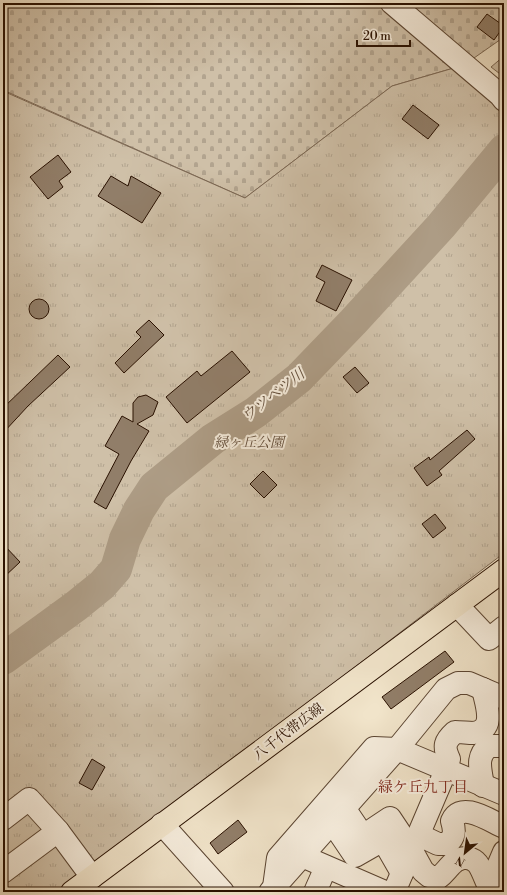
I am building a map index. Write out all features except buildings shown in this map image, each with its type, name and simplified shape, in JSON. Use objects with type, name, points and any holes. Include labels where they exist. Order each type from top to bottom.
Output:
[{"type":"main road","name":"八千代帯広線","points":[[72,892],[504,570]]},
{"type":"street","points":[[392,3],[504,100]]},
{"type":"street","points":[[457,605],[489,639],[504,627]]},
{"type":"street","points":[[272,890],[397,750],[446,689],[458,683],[469,683],[504,698]]},
{"type":"street","points":[[398,882],[446,770],[449,759],[446,750],[446,742],[455,732],[481,732],[486,727],[489,718],[483,689]]},
{"type":"street","points":[[483,786],[480,760],[483,751],[489,746],[504,746]]},
{"type":"street","points":[[272,890],[278,858],[374,748],[397,750],[504,794]]},
{"type":"street","points":[[3,819],[29,799],[58,831],[92,877]]},
{"type":"street","points":[[415,843],[447,844],[454,835],[452,821],[457,813],[463,811],[470,811],[504,827]]},
{"type":"street","points":[[338,815],[363,836],[390,818],[415,843],[423,871],[429,876],[438,878],[444,874],[450,865],[458,859],[467,857],[476,862],[488,890]]},
{"type":"street","points":[[338,815],[355,856],[383,840],[398,882]]},
{"type":"street","points":[[162,824],[223,892]]},
{"type":"street","points":[[3,872],[58,831]]},
{"type":"street","points":[[488,890],[504,852]]},
{"type":"street","points":[[302,856],[375,890]]},
{"type":"street","points":[[315,892],[326,867]]},
{"type":"green space","points":[[3,3],[504,3],[504,37],[464,65],[392,86],[245,198],[3,90]]},
{"type":"green space","points":[[504,56],[504,77],[491,67]]},
{"type":"green space","name":"緑ヶ丘公園","points":[[464,65],[504,107],[504,553],[61,892],[3,892],[3,91],[245,198],[392,86]]},
{"type":"waterway","name":"ウツベツ川","points":[[3,659],[76,606],[102,585],[116,569],[125,539],[139,510],[154,487],[213,439],[256,412],[299,378],[353,322],[441,226],[504,150]]},
{"type":"district","name":"緑ケ丘九丁目","points":[[423,787]]}]
